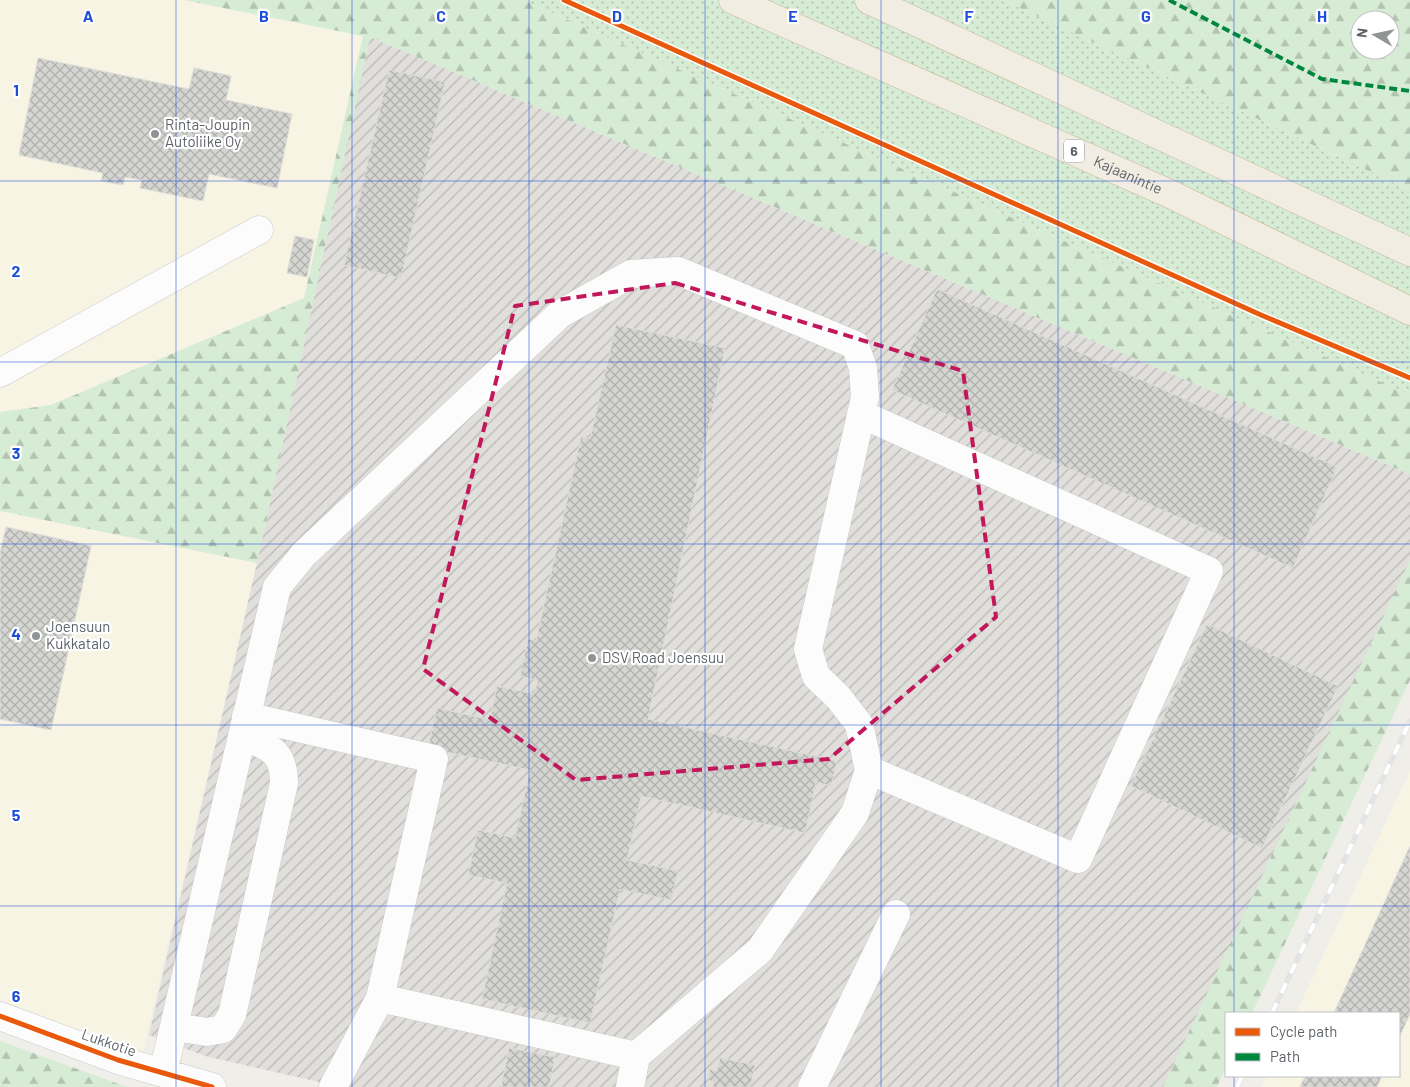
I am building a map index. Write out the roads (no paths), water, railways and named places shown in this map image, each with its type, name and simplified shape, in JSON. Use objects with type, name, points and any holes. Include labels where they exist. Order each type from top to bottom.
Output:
[{"type":"highway","name":"Kajaanintie","points":[[733,0],[1168,193],[1410,311]]},
{"type":"highway","points":[[869,0],[1410,252]]},
{"type":"street","points":[[0,373],[259,230]]},
{"type":"street","points":[[163,1073],[277,587],[304,554],[560,314],[632,274],[678,272],[855,345],[863,368],[865,397],[808,649],[816,676],[838,697],[859,724],[870,770],[855,813],[760,950],[636,1056],[630,1087]]},
{"type":"street","points":[[861,414],[1208,571],[1078,859],[870,770]]},
{"type":"street","points":[[244,726],[434,759],[380,998],[333,1087]]},
{"type":"street","points":[[174,1028],[207,1032],[223,1029],[232,1015],[284,783],[281,760],[273,750],[244,726]]},
{"type":"street","points":[[812,1087],[896,914]]},
{"type":"street","points":[[380,998],[636,1056]]},
{"type":"street","name":"Lukkotie","points":[[0,1016],[118,1060],[212,1087]]},
{"type":"railway","points":[[1272,1012],[1410,721]]},
{"type":"railway","points":[[1237,1087],[1242,1077]]},
{"type":"place","name":"Rinta-Joupin Autoliike Oy","points":[[155,134]]},
{"type":"place","name":"Joensuun Kukkatalo","points":[[36,636]]},
{"type":"place","name":"DSV Road Joensuu","points":[[592,658]]}]
